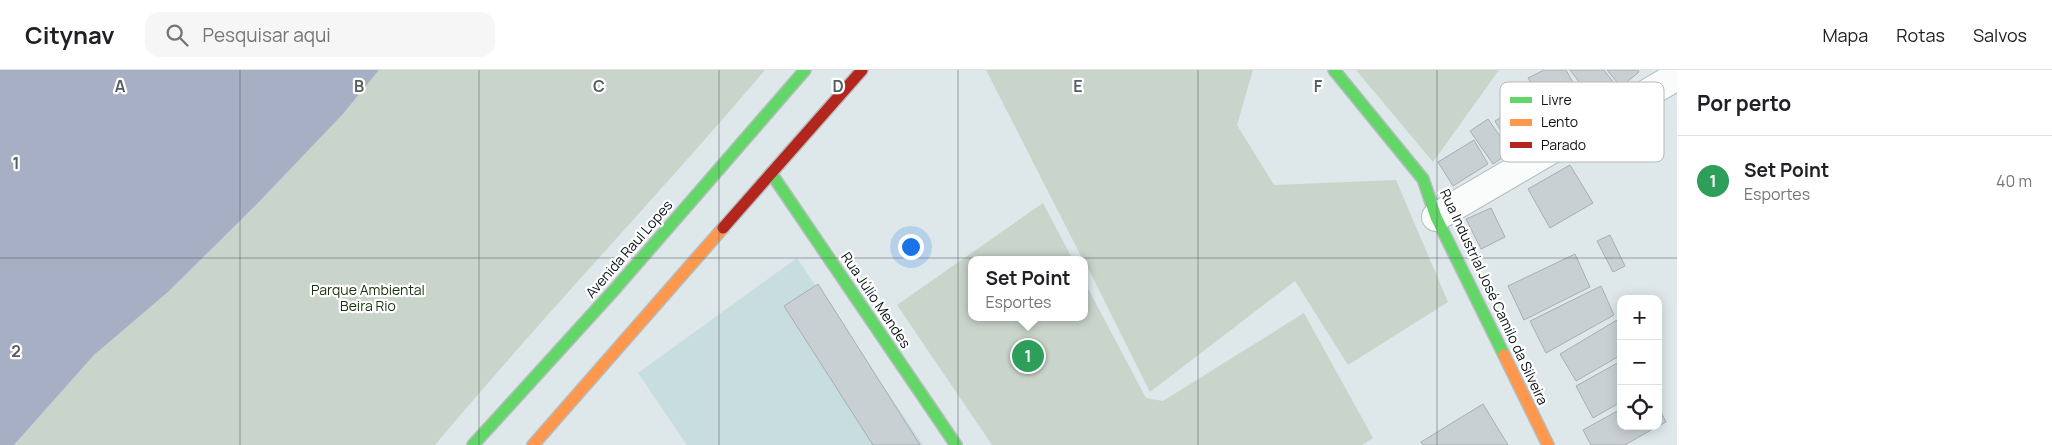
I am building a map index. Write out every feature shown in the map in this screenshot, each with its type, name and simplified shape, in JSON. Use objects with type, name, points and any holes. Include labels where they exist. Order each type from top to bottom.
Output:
[{"type":"main road","name":"Avenida Raul Lopes","points":[[473,445],[615,289],[805,70]]},
{"type":"main road","points":[[533,445],[862,70]]},
{"type":"main road","name":"Rua Industrial José Camilo da Silveira","points":[[1334,70],[1423,179],[1436,217],[1548,445]]},
{"type":"main road","name":"Rua Júlio Mendes","points":[[771,172],[956,445]]},
{"type":"street","points":[[1664,84],[1677,76]]},
{"type":"street","points":[[1436,217],[1530,162]]},
{"type":"shaded area","points":[[797,258],[923,445],[687,445],[638,373]]},
{"type":"green space","name":"Parque Ambiental Beira Rio","points":[[379,70],[765,70],[475,397],[435,445],[14,445],[94,355],[168,292],[256,205],[343,114]]},
{"type":"green space","points":[[986,70],[1253,70],[1237,125],[1274,185],[1396,180],[1448,302],[1348,365],[1295,281],[1150,392],[1088,268],[1088,256],[1081,256]]},
{"type":"green space","points":[[1356,70],[1499,70],[1433,162]]},
{"type":"green space","points":[[1043,203],[1071,256],[968,256],[968,321],[1088,321],[1088,289],[1146,398],[1163,401],[1304,313],[1373,438],[1362,445],[992,445],[897,305]]},
{"type":"water","points":[[0,70],[379,70],[343,114],[256,205],[168,292],[94,355],[14,445],[0,445]]},
{"type":"building","points":[[1544,70],[1566,70],[1573,82],[1530,82],[1528,78]]},
{"type":"building","points":[[1570,70],[1604,70],[1613,82],[1579,82]]},
{"type":"building","points":[[1607,70],[1638,70],[1639,72],[1627,82],[1617,82]]},
{"type":"building","points":[[1500,118],[1500,130],[1495,121]]},
{"type":"building","points":[[1488,119],[1500,136],[1500,159],[1493,164],[1470,131]]},
{"type":"building","points":[[1474,140],[1488,164],[1453,186],[1438,162]]},
{"type":"building","points":[[1570,165],[1593,203],[1550,228],[1528,189]]},
{"type":"building","points":[[1491,208],[1505,237],[1481,249],[1466,219]]},
{"type":"building","points":[[1610,235],[1625,266],[1613,272],[1597,241]]},
{"type":"building","points":[[1575,254],[1590,287],[1524,320],[1508,286]]},
{"type":"building","points":[[818,284],[920,445],[873,445],[784,306]]},
{"type":"building","points":[[1601,286],[1614,315],[1546,353],[1530,321]]},
{"type":"building","points":[[1617,320],[1617,357],[1576,381],[1560,354]]},
{"type":"building","points":[[1617,363],[1617,404],[1593,418],[1576,386]]},
{"type":"building","points":[[1483,404],[1508,445],[1423,445],[1421,442]]},
{"type":"building","points":[[1617,411],[1617,430],[1651,430],[1625,445],[1591,445],[1583,430]]},
{"type":"building","points":[[1662,414],[1666,422],[1662,424]]},
{"type":"traffic: fast","points":[[473,445],[615,289],[805,70]]},
{"type":"traffic: fast","points":[[1334,70],[1423,179],[1436,217],[1504,355]]},
{"type":"traffic: fast","points":[[771,173],[956,445]]},
{"type":"traffic: slow","points":[[533,445],[723,228]]},
{"type":"traffic: slow","points":[[1504,355],[1548,445]]},
{"type":"traffic: jam","points":[[723,228],[862,70]]},
{"type":"place","name":"Set Point","points":[[1028,356]]}]
